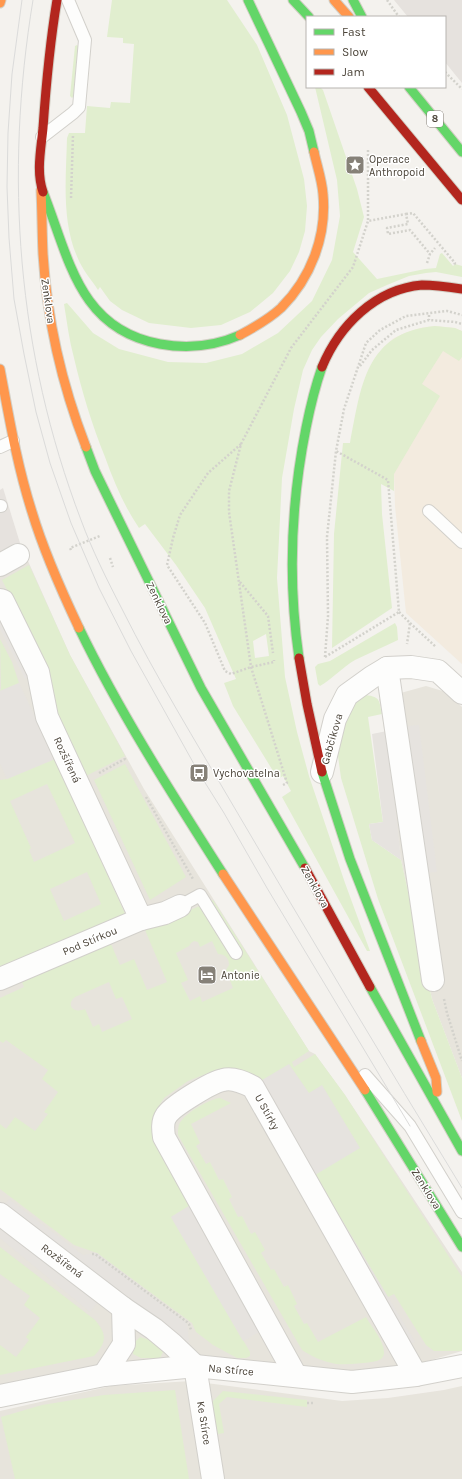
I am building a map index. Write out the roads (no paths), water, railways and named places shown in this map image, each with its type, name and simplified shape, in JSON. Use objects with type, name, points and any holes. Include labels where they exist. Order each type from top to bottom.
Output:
[{"type":"main road","points":[[0,4],[1,0]]},
{"type":"main road","name":"Zenklova","points":[[57,0],[52,30],[42,137],[40,183],[43,254],[53,334],[75,419],[95,471],[201,688],[286,834],[462,1150]]},
{"type":"main road","points":[[40,183],[65,253],[77,281],[92,306],[112,325],[131,336],[152,343],[174,347],[196,347],[216,344],[235,338],[252,330],[269,318],[294,294],[310,267],[318,247],[322,225],[323,194],[311,137],[291,89],[248,0]]},
{"type":"main road","points":[[293,0],[308,16]]},
{"type":"main road","points":[[334,0],[348,16]]},
{"type":"main road","points":[[353,0],[361,16]]},
{"type":"main road","points":[[369,88],[462,200]]},
{"type":"main road","name":"8","points":[[410,88],[462,152]]},
{"type":"main road","points":[[439,1111],[436,1078],[350,859],[322,772],[300,673],[293,598],[293,548],[299,466],[311,404],[321,370],[338,337],[350,322],[363,310],[377,299],[393,292],[410,287],[436,284],[462,288]]},
{"type":"main road","name":"Zenklova","points":[[0,369],[13,441],[28,500],[48,558],[80,628],[110,686],[147,752],[199,837],[260,934],[377,1108],[462,1247]]},
{"type":"street","name":"Rozšířená","points":[[0,600],[3,601],[38,672],[47,717],[141,920]]},
{"type":"street","name":"Gabčíkova","points":[[322,772],[335,719],[347,695],[387,668],[411,667],[438,671],[462,693]]},
{"type":"street","points":[[387,668],[433,980]]},
{"type":"street","name":"Pod Stírkou","points":[[0,979],[141,920],[165,913],[180,906]]},
{"type":"street","name":"U Stírky","points":[[296,1376],[164,1137],[163,1126],[166,1115],[196,1092],[224,1079],[241,1081],[257,1088],[416,1376]]},
{"type":"street","name":"Rozšířená","points":[[0,1214],[123,1308],[154,1329],[195,1366]]},
{"type":"street","points":[[104,1375],[124,1344],[123,1308]]},
{"type":"street","name":"Na Stírce","points":[[0,1396],[104,1375],[195,1366],[352,1382],[416,1376],[462,1366]]},
{"type":"street","name":"Ke Stírce","points":[[195,1366],[213,1479]]},
{"type":"lane","points":[[42,137],[80,107],[85,40],[68,0]]},
{"type":"lane","points":[[0,446],[13,441]]},
{"type":"lane","points":[[429,511],[462,542]]},
{"type":"lane","points":[[180,906],[200,895],[236,953]]},
{"type":"lane","points":[[319,1023],[410,1126],[462,1212]]},
{"type":"tram line","points":[[22,0],[12,74],[8,133],[7,187],[9,238],[14,299],[24,354],[36,412],[50,463],[71,523],[99,588],[131,651],[199,773],[410,1126]]},
{"type":"tram line","points":[[33,0],[24,66],[19,132],[19,198],[22,263],[30,328],[42,393],[59,457],[81,520],[111,587],[162,684],[319,951],[462,1188]]},
{"type":"place","name":"Operace Anthropoid","points":[[355,165]]},
{"type":"place","name":"Vychovatelna","points":[[199,773]]},
{"type":"place","name":"Antonie","points":[[207,975]]}]
